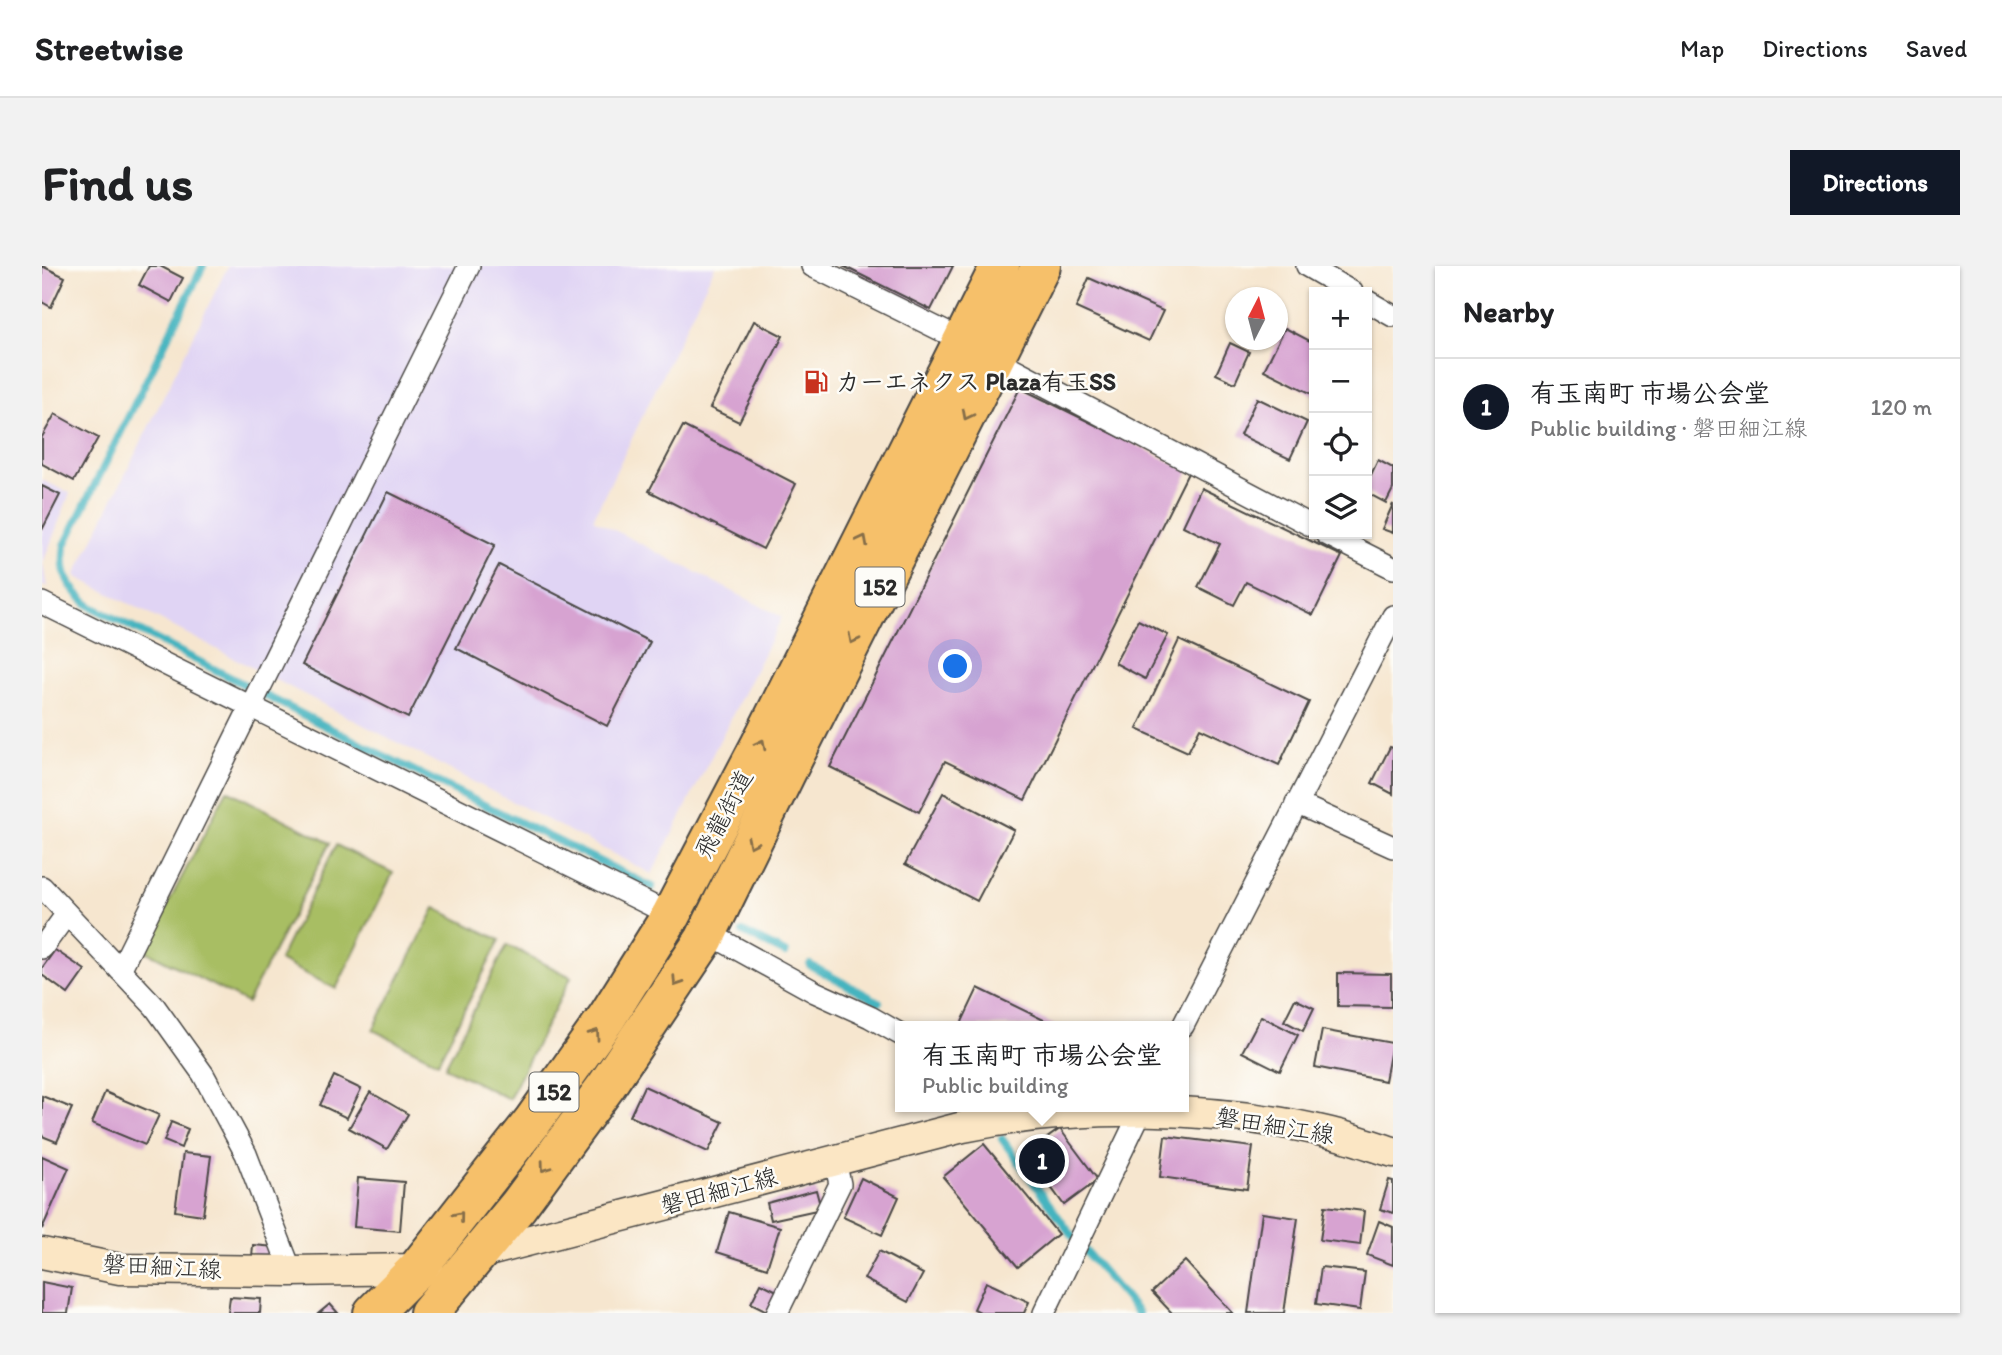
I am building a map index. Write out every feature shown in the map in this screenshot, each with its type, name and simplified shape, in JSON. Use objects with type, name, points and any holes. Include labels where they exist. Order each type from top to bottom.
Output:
[{"type":"highway","name":"飛龍街道","points":[[429,1313],[481,1253],[607,1085],[714,922],[786,773],[979,350],[1000,266]]},
{"type":"highway","name":"飛龍街道","points":[[373,1313],[417,1269],[533,1121],[607,1017],[677,904],[760,746],[979,350],[1041,266]]},
{"type":"main road","name":"磐田細江線","points":[[42,1253],[120,1269],[417,1269],[835,1161],[959,1117],[1004,1119],[1092,1112]]},
{"type":"main road","name":"磐田細江線","points":[[1183,1112],[1244,1118],[1331,1133],[1393,1152]]},
{"type":"main road","points":[[450,1313],[481,1253]]},
{"type":"street","points":[[120,970],[470,266]]},
{"type":"street","points":[[812,266],[979,350],[1309,524]]},
{"type":"street","points":[[1307,266],[1343,287]]},
{"type":"street","points":[[1372,304],[1393,316]]},
{"type":"street","points":[[1336,539],[1393,568]]},
{"type":"street","points":[[42,603],[251,705],[677,904]]},
{"type":"street","points":[[1186,1021],[1393,615]]},
{"type":"street","points":[[1296,803],[1393,847]]},
{"type":"street","points":[[42,887],[155,1007],[203,1074],[246,1154],[291,1271]]},
{"type":"street","points":[[42,948],[66,915]]},
{"type":"street","points":[[714,922],[816,992],[895,1031]]},
{"type":"street","points":[[1044,1313],[1140,1112]]},
{"type":"street","points":[[777,1313],[840,1184],[835,1161]]},
{"type":"shaded area","points":[[228,266],[715,266],[593,519],[782,617],[652,874],[75,576]]},
{"type":"shaded area","points":[[42,480],[70,493],[43,563],[47,588],[42,585]]},
{"type":"green space","points":[[227,790],[330,843],[247,1003],[144,950]]},
{"type":"green space","points":[[336,845],[393,873],[336,989],[279,960]]},
{"type":"green space","points":[[435,908],[500,940],[438,1062],[373,1030]]},
{"type":"green space","points":[[507,945],[571,977],[509,1099],[445,1067]]},
{"type":"building","points":[[42,266],[65,277],[51,307],[42,302]]},
{"type":"building","points":[[149,266],[160,266],[183,278],[171,302],[139,285]]},
{"type":"building","points":[[843,266],[953,266],[931,310]]},
{"type":"building","points":[[1089,278],[1163,311],[1149,341],[1076,308]]},
{"type":"building","points":[[754,321],[783,336],[739,422],[710,408]]},
{"type":"building","points":[[1288,330],[1309,340],[1309,392],[1264,370],[1274,350],[1288,350]]},
{"type":"building","points":[[1227,350],[1249,352],[1235,383],[1216,374]]},
{"type":"building","points":[[1020,388],[1189,471],[1025,800],[945,761],[919,812],[830,767]]},
{"type":"building","points":[[1257,398],[1307,422],[1290,459],[1240,435]]},
{"type":"building","points":[[55,414],[98,438],[74,481],[42,464],[42,437]]},
{"type":"building","points":[[683,426],[796,484],[763,549],[649,491]]},
{"type":"building","points":[[1378,460],[1393,468],[1393,489],[1386,503],[1372,496],[1372,473]]},
{"type":"building","points":[[42,486],[60,495],[42,530]]},
{"type":"building","points":[[1201,488],[1342,556],[1313,615],[1246,582],[1234,605],[1198,587],[1220,544],[1183,526]]},
{"type":"building","points":[[388,492],[495,545],[408,718],[302,665]]},
{"type":"building","points":[[1393,504],[1393,533],[1382,529]]},
{"type":"building","points":[[499,565],[650,642],[607,726],[456,648]]},
{"type":"building","points":[[1138,620],[1168,635],[1145,679],[1115,663]]},
{"type":"building","points":[[1179,640],[1309,702],[1279,765],[1200,728],[1188,752],[1137,729]]},
{"type":"building","points":[[1390,747],[1393,748],[1393,794],[1372,783]]},
{"type":"building","points":[[943,793],[1014,830],[977,901],[905,864]]},
{"type":"building","points":[[55,950],[85,970],[68,994],[42,975],[42,968]]},
{"type":"building","points":[[1338,973],[1391,974],[1391,1007],[1338,1006]]},
{"type":"building","points":[[978,988],[1046,1021],[962,1021]]},
{"type":"building","points":[[1295,999],[1314,1008],[1303,1031],[1284,1021]]},
{"type":"building","points":[[1261,1016],[1298,1035],[1280,1071],[1242,1052]]},
{"type":"building","points":[[1322,1030],[1392,1043],[1385,1081],[1315,1067]]},
{"type":"building","points":[[334,1076],[361,1089],[347,1118],[320,1105]]},
{"type":"building","points":[[644,1086],[723,1122],[708,1152],[630,1116]]},
{"type":"building","points":[[105,1092],[159,1115],[145,1145],[92,1123]]},
{"type":"building","points":[[370,1092],[408,1114],[387,1149],[349,1128]]},
{"type":"building","points":[[42,1096],[72,1108],[57,1142],[42,1136]]},
{"type":"building","points":[[171,1122],[188,1129],[181,1148],[164,1141]]},
{"type":"building","points":[[1060,1129],[1098,1180],[1064,1205],[1026,1153]]},
{"type":"building","points":[[1165,1136],[1253,1147],[1247,1189],[1160,1177]]},
{"type":"building","points":[[984,1144],[1058,1234],[1018,1267],[943,1177]]},
{"type":"building","points":[[183,1153],[211,1156],[203,1215],[175,1211]]},
{"type":"building","points":[[42,1156],[69,1168],[42,1229]]},
{"type":"building","points":[[358,1178],[404,1182],[400,1231],[354,1227]]},
{"type":"building","points":[[861,1178],[899,1197],[882,1235],[843,1217]]},
{"type":"building","points":[[1389,1180],[1393,1181],[1393,1213],[1380,1209]]},
{"type":"building","points":[[816,1190],[821,1209],[771,1220],[767,1203]]},
{"type":"building","points":[[1325,1206],[1364,1211],[1360,1245],[1320,1240]]},
{"type":"building","points":[[729,1212],[780,1227],[767,1268],[717,1252]]},
{"type":"building","points":[[1262,1213],[1298,1218],[1284,1313],[1248,1313]]},
{"type":"building","points":[[1379,1221],[1393,1227],[1393,1265],[1367,1255]]},
{"type":"building","points":[[253,1245],[275,1247],[275,1258],[252,1257]]},
{"type":"building","points":[[879,1251],[923,1274],[908,1302],[864,1279]]},
{"type":"building","points":[[1185,1261],[1233,1313],[1172,1313],[1152,1292]]},
{"type":"building","points":[[1321,1267],[1365,1272],[1360,1310],[1316,1304]]},
{"type":"building","points":[[42,1282],[72,1288],[68,1313],[42,1313]]},
{"type":"building","points":[[986,1282],[1029,1302],[1024,1313],[982,1313],[974,1309]]},
{"type":"building","points":[[761,1283],[781,1293],[771,1313],[751,1303]]},
{"type":"building","points":[[230,1297],[261,1299],[260,1313],[228,1313]]},
{"type":"building","points":[[330,1304],[338,1313],[319,1313]]},
{"type":"waterway","points":[[203,266],[65,545],[65,572],[71,586],[90,606],[390,759],[652,887]]},
{"type":"waterway","points":[[743,932],[785,953]]},
{"type":"waterway","points":[[810,965],[879,1002]]},
{"type":"waterway","points":[[1002,1139],[1070,1233],[1138,1313]]},
{"type":"place","name":"カーエネクス Plaza有玉SS","points":[[816,382]]},
{"type":"place","name":"有玉南町 市場公会堂","points":[[1042,1161]]}]
